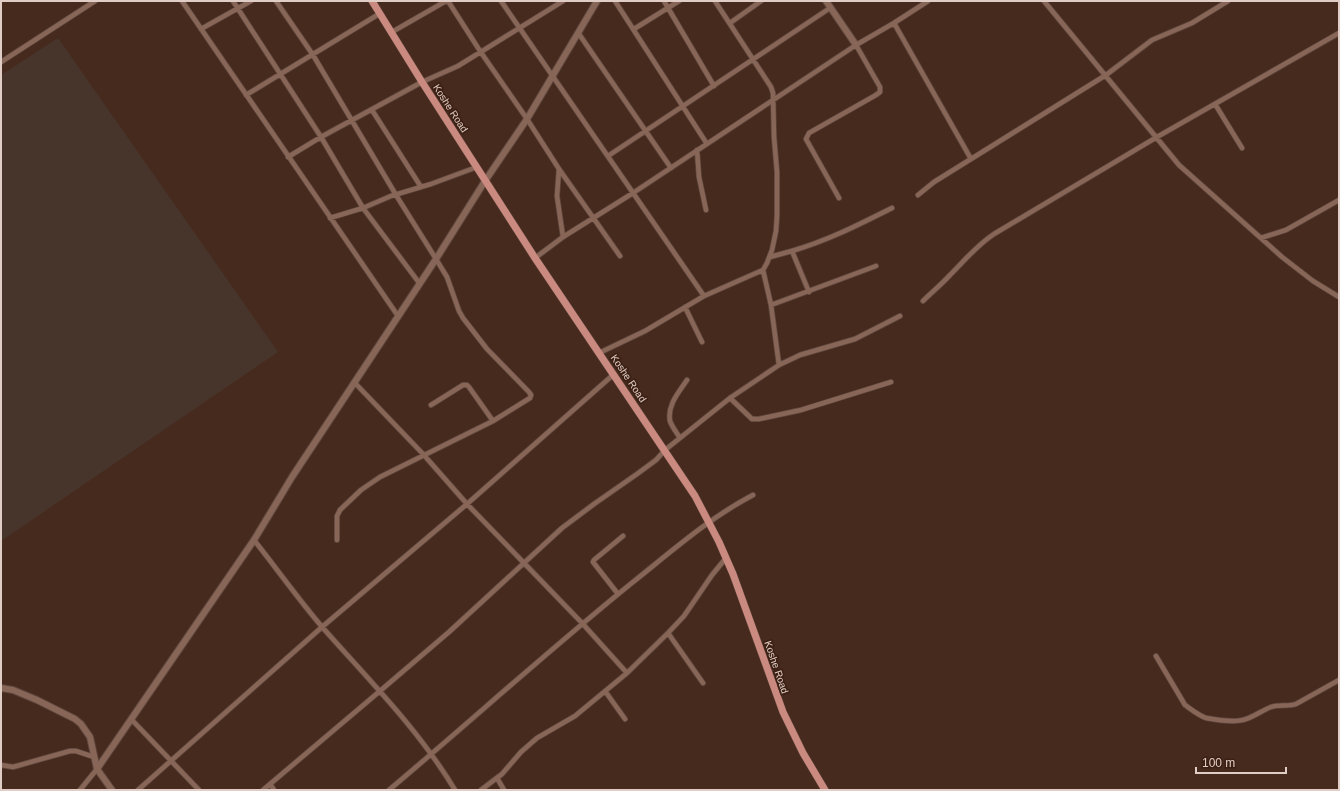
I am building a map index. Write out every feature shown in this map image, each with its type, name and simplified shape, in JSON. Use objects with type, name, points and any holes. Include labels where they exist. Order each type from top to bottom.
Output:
[{"type":"main road","name":"Koshe Road","points":[[372,1],[535,258],[695,496],[726,558],[745,606],[781,708],[803,753],[825,790]]},
{"type":"street","points":[[1,62],[94,1]]},
{"type":"street","points":[[182,1],[398,316]]},
{"type":"street","points":[[233,1],[321,137],[363,208],[420,284]]},
{"type":"street","points":[[201,28],[251,1]]},
{"type":"street","points":[[276,1],[313,54],[447,277],[463,318],[487,349],[530,392],[531,395],[530,398],[493,421],[423,454],[371,482],[340,510],[337,516],[336,540]]},
{"type":"street","points":[[392,32],[447,1],[559,169],[620,256]]},
{"type":"street","points":[[501,1],[704,296]]},
{"type":"street","points":[[288,157],[321,137],[422,82],[458,66],[563,1]]},
{"type":"street","points":[[80,790],[97,769],[254,540],[292,477],[420,284],[485,180],[527,119],[597,1]]},
{"type":"street","points":[[616,1],[707,144]]},
{"type":"street","points":[[664,1],[714,86]]},
{"type":"street","points":[[634,29],[679,1]]},
{"type":"street","points":[[599,353],[645,331],[704,296],[763,270],[770,257],[776,231],[778,207],[773,100],[771,87],[715,1]]},
{"type":"street","points":[[730,23],[761,1]]},
{"type":"street","points":[[826,1],[856,45],[880,87],[880,92],[876,95],[808,133],[806,139],[839,198]]},
{"type":"street","points":[[535,258],[563,237],[633,193],[856,45],[928,1]]},
{"type":"street","points":[[1044,1],[1179,164],[1303,274],[1339,297]]},
{"type":"street","points":[[918,195],[934,182],[1106,75],[1152,40],[1192,23],[1228,1]]},
{"type":"street","points":[[608,156],[830,8]]},
{"type":"street","points":[[246,95],[379,14]]},
{"type":"street","points":[[894,23],[971,159]]},
{"type":"street","points":[[924,301],[964,259],[983,242],[1157,137],[1339,33]]},
{"type":"street","points":[[578,34],[671,168]]},
{"type":"street","points":[[1215,104],[1242,148]]},
{"type":"street","points":[[372,110],[421,187]]},
{"type":"street","points":[[697,150],[699,177],[706,210]]},
{"type":"street","points":[[330,218],[363,208],[396,194],[478,168]]},
{"type":"street","points":[[559,169],[556,196],[563,237]]},
{"type":"street","points":[[1261,238],[1286,230],[1339,200]]},
{"type":"street","points":[[770,257],[818,243],[847,231],[892,208]]},
{"type":"street","points":[[792,251],[809,292]]},
{"type":"street","points":[[771,305],[876,266]]},
{"type":"street","points":[[763,270],[771,305],[779,365]]},
{"type":"street","points":[[685,307],[702,342]]},
{"type":"street","points":[[263,790],[380,691],[562,528],[656,460],[665,450],[730,398],[779,365],[800,355],[855,339],[900,316]]},
{"type":"street","points":[[138,790],[322,627],[467,504],[614,374]]},
{"type":"street","points":[[680,438],[671,422],[671,406],[687,380]]},
{"type":"street","points":[[354,382],[423,454],[467,504],[582,623],[627,673]]},
{"type":"street","points":[[730,398],[752,419],[759,419],[801,410],[891,382]]},
{"type":"street","points":[[431,405],[463,385],[467,385],[493,421]]},
{"type":"street","points":[[389,790],[582,623],[709,522],[737,503],[753,495]]},
{"type":"street","points":[[618,594],[593,562],[623,536]]},
{"type":"street","points":[[254,540],[322,627],[380,691],[432,754],[455,790]]},
{"type":"street","points":[[481,790],[497,778],[521,752],[537,738],[575,716],[627,673],[684,616],[712,575],[726,558]]},
{"type":"street","points":[[668,633],[703,682]]},
{"type":"street","points":[[1156,656],[1185,705],[1206,718],[1230,721],[1245,719],[1270,707],[1277,705],[1290,706],[1296,704],[1339,680]]},
{"type":"street","points":[[1,688],[13,690],[37,700],[75,719],[85,729],[90,737],[97,769],[112,790]]},
{"type":"street","points":[[605,691],[625,720]]},
{"type":"street","points":[[131,719],[199,790]]},
{"type":"street","points":[[1,765],[12,767],[70,751],[76,751],[94,757]]},
{"type":"street","points":[[497,778],[504,790]]},
{"type":"street","points":[[270,784],[274,790]]},
{"type":"shaded area","points":[[58,38],[278,352],[1,541],[1,75]]}]
